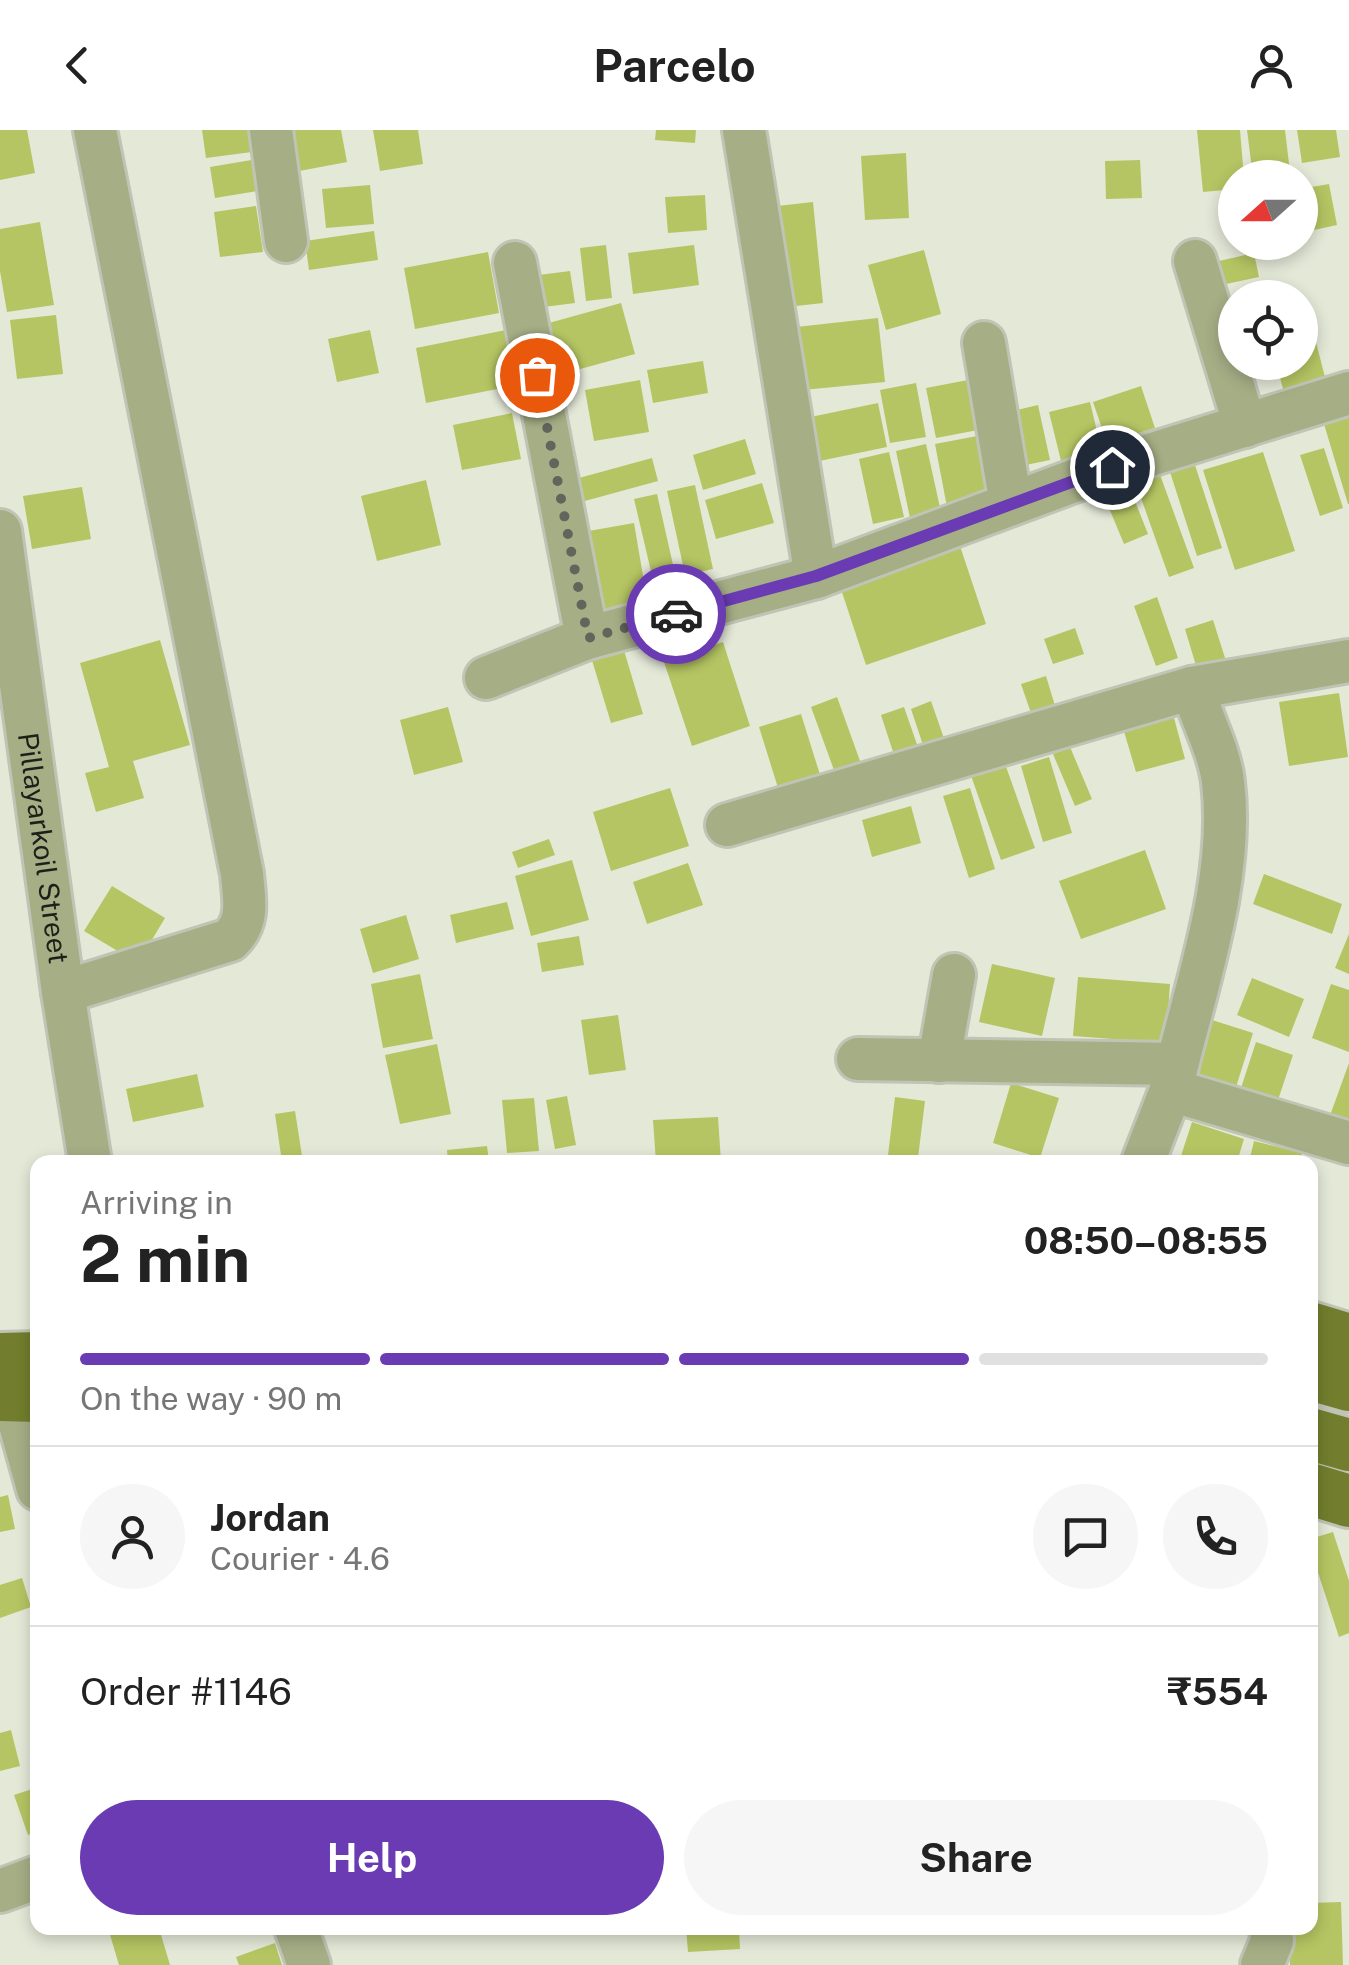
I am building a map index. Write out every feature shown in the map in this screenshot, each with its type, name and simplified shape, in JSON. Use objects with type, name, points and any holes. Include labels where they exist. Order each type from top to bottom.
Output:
[{"type":"main road","points":[[1318,1330],[1349,1340]]},
{"type":"main road","points":[[1318,1376],[1349,1385]]},
{"type":"main road","points":[[1318,1436],[1349,1445]]},
{"type":"main road","points":[[1318,1491],[1349,1501]]},
{"type":"street","points":[[64,992],[230,940],[242,929],[245,914],[238,854],[96,130]]},
{"type":"street","points":[[271,130],[286,241]]},
{"type":"street","points":[[744,130],[816,576]]},
{"type":"street","points":[[1195,261],[1245,426]]},
{"type":"street","points":[[515,263],[588,638]]},
{"type":"street","points":[[984,344],[1011,504]]},
{"type":"street","points":[[486,678],[588,638],[816,576],[1112,467],[1349,393]]},
{"type":"street","name":"Pillayarkoil Street","points":[[0,531],[89,1155]]},
{"type":"street","points":[[727,825],[1192,688],[1349,661]]},
{"type":"street","points":[[1146,1155],[1174,1077],[1218,895],[1223,778],[1192,688]]},
{"type":"street","points":[[939,1061],[954,975]]},
{"type":"street","points":[[858,1059],[1174,1077],[1349,1143]]},
{"type":"street","points":[[18,1381],[30,1446]]},
{"type":"street","points":[[0,1890],[30,1880]]},
{"type":"street","points":[[298,1935],[309,1965]]},
{"type":"street","points":[[1262,1965],[1272,1935]]},
{"type":"building","points":[[0,130],[27,130],[35,173],[0,180]]},
{"type":"building","points":[[202,130],[264,130],[267,150],[206,158]]},
{"type":"building","points":[[286,130],[341,130],[347,162],[294,172]]},
{"type":"building","points":[[373,130],[418,130],[423,164],[380,171]]},
{"type":"building","points":[[656,130],[696,130],[695,143],[655,140]]},
{"type":"building","points":[[1197,130],[1240,130],[1242,160],[1218,160],[1218,191],[1203,192]]},
{"type":"building","points":[[1247,130],[1285,130],[1289,160],[1251,160]]},
{"type":"building","points":[[1297,130],[1336,130],[1340,157],[1302,160]]},
{"type":"building","points":[[906,153],[909,218],[865,220],[861,156]]},
{"type":"building","points":[[263,158],[269,189],[215,198],[210,167]]},
{"type":"building","points":[[1140,160],[1142,198],[1106,199],[1105,161]]},
{"type":"building","points":[[1329,184],[1337,225],[1318,229],[1318,186]]},
{"type":"building","points":[[370,185],[374,224],[326,228],[322,189]]},
{"type":"building","points":[[705,195],[707,230],[668,233],[665,197]]},
{"type":"building","points":[[813,202],[823,303],[778,308],[768,207]]},
{"type":"building","points":[[256,206],[263,252],[220,257],[214,212]]},
{"type":"building","points":[[40,222],[54,305],[7,312],[0,271],[0,229]]},
{"type":"building","points":[[374,231],[378,260],[309,270],[305,241]]},
{"type":"building","points":[[606,245],[612,298],[586,301],[580,248]]},
{"type":"building","points":[[694,245],[699,285],[633,294],[628,253]]},
{"type":"building","points":[[924,250],[941,314],[886,330],[868,265]]},
{"type":"building","points":[[488,252],[499,313],[415,329],[404,268]]},
{"type":"building","points":[[1255,260],[1259,277],[1218,280],[1218,286],[1212,287],[1206,264]]},
{"type":"building","points":[[570,271],[575,303],[536,308],[531,276]]},
{"type":"building","points":[[621,303],[635,354],[551,377],[538,326]]},
{"type":"building","points":[[56,315],[63,374],[17,379],[10,320]]},
{"type":"building","points":[[878,318],[885,382],[803,390],[796,327]]},
{"type":"building","points":[[370,330],[379,373],[337,382],[328,339]]},
{"type":"building","points":[[506,330],[517,385],[426,403],[416,348]]},
{"type":"building","points":[[1318,350],[1326,381],[1284,393],[1281,380],[1318,380]]},
{"type":"building","points":[[703,361],[708,393],[653,403],[647,370]]},
{"type":"building","points":[[640,380],[649,432],[594,441],[585,390]]},
{"type":"building","points":[[968,380],[978,430],[936,438],[926,388]]},
{"type":"building","points":[[916,383],[926,437],[890,443],[880,390]]},
{"type":"building","points":[[1141,386],[1155,428],[1107,443],[1093,402]]},
{"type":"building","points":[[1090,402],[1102,452],[1061,461],[1049,412]]},
{"type":"building","points":[[878,403],[887,447],[810,463],[801,419]]},
{"type":"building","points":[[1038,405],[1050,460],[1016,467],[1004,413]]},
{"type":"building","points":[[512,413],[521,459],[462,470],[453,425]]},
{"type":"building","points":[[1349,416],[1349,504],[1348,504],[1324,424]]},
{"type":"building","points":[[977,436],[990,498],[947,507],[935,444]]},
{"type":"building","points":[[745,439],[756,474],[703,490],[693,455]]},
{"type":"building","points":[[926,444],[941,512],[910,518],[896,451]]},
{"type":"building","points":[[1324,448],[1343,508],[1320,516],[1300,455]]},
{"type":"building","points":[[889,452],[904,517],[873,524],[859,459]]},
{"type":"building","points":[[1263,452],[1295,551],[1235,570],[1203,470]]},
{"type":"building","points":[[652,458],[658,481],[574,504],[568,481]]},
{"type":"building","points":[[1195,465],[1222,548],[1197,556],[1170,472]]},
{"type":"building","points":[[1159,472],[1194,568],[1169,577],[1135,481]]},
{"type":"building","points":[[426,480],[441,545],[377,561],[361,496]]},
{"type":"building","points":[[762,483],[774,523],[716,539],[705,500]]},
{"type":"building","points":[[695,485],[713,569],[685,575],[667,491]]},
{"type":"building","points":[[1129,486],[1148,534],[1124,544],[1104,496]]},
{"type":"building","points":[[82,487],[91,539],[32,549],[23,496]]},
{"type":"building","points":[[657,494],[676,578],[654,584],[634,499]]},
{"type":"building","points":[[634,523],[648,605],[598,615],[583,532]]},
{"type":"building","points":[[958,540],[986,624],[866,665],[838,580]]},
{"type":"building","points":[[1157,597],[1178,658],[1156,666],[1134,606]]},
{"type":"building","points":[[1213,620],[1226,661],[1197,669],[1185,629]]},
{"type":"building","points":[[1075,628],[1084,654],[1053,664],[1044,639]]},
{"type":"building","points":[[160,640],[190,745],[133,761],[144,798],[96,812],[85,773],[109,767],[80,663]]},
{"type":"building","points":[[723,642],[750,726],[692,746],[664,662]]},
{"type":"building","points":[[623,647],[643,714],[611,723],[591,657]]},
{"type":"building","points":[[1046,676],[1056,709],[1032,716],[1021,684]]},
{"type":"building","points":[[1339,693],[1348,757],[1289,766],[1279,702]]},
{"type":"building","points":[[837,697],[864,772],[838,781],[811,707]]},
{"type":"building","points":[[931,701],[948,750],[927,757],[911,709]]},
{"type":"building","points":[[448,707],[463,762],[414,775],[400,720]]},
{"type":"building","points":[[904,707],[921,756],[897,764],[881,715]]},
{"type":"building","points":[[801,714],[821,778],[779,791],[759,727]]},
{"type":"building","points":[[1173,714],[1185,759],[1136,772],[1123,728]]},
{"type":"building","points":[[1070,747],[1092,799],[1075,806],[1053,754]]},
{"type":"building","points":[[1049,757],[1072,833],[1043,842],[1021,766]]},
{"type":"building","points":[[1004,761],[1035,848],[1001,860],[970,773]]},
{"type":"building","points":[[670,788],[689,846],[611,871],[593,812]]},
{"type":"building","points":[[970,788],[995,869],[969,878],[943,796]]},
{"type":"building","points":[[911,806],[921,843],[872,857],[862,820]]},
{"type":"building","points":[[549,839],[555,855],[518,868],[512,852]]},
{"type":"building","points":[[1145,850],[1166,909],[1081,939],[1059,881]]},
{"type":"building","points":[[572,860],[589,920],[531,936],[515,876]]},
{"type":"building","points":[[688,863],[703,905],[647,924],[633,882]]},
{"type":"building","points":[[1264,874],[1342,904],[1332,934],[1253,904]]},
{"type":"building","points":[[112,886],[165,918],[138,963],[84,931]]},
{"type":"building","points":[[507,902],[514,929],[456,943],[450,915]]},
{"type":"building","points":[[406,915],[419,959],[373,973],[360,929]]},
{"type":"building","points":[[1349,934],[1349,974],[1335,968]]},
{"type":"building","points":[[579,936],[584,965],[542,972],[537,943]]},
{"type":"building","points":[[992,964],[1055,978],[1042,1036],[979,1022]]},
{"type":"building","points":[[420,974],[433,1039],[383,1048],[371,984]]},
{"type":"building","points":[[1078,977],[1170,984],[1166,1043],[1073,1036]]},
{"type":"building","points":[[1252,978],[1304,999],[1289,1037],[1237,1015]]},
{"type":"building","points":[[1331,984],[1349,990],[1349,1052],[1312,1038]]},
{"type":"building","points":[[618,1015],[626,1070],[589,1075],[581,1020]]},
{"type":"building","points":[[1212,1020],[1253,1033],[1236,1087],[1196,1074]]},
{"type":"building","points":[[1256,1042],[1293,1055],[1277,1103],[1240,1091]]},
{"type":"building","points":[[437,1044],[451,1114],[400,1124],[385,1055]]},
{"type":"building","points":[[1349,1063],[1349,1128],[1328,1121]]},
{"type":"building","points":[[197,1074],[204,1107],[133,1122],[126,1089]]},
{"type":"building","points":[[1011,1083],[1059,1098],[1041,1155],[993,1143]]},
{"type":"building","points":[[567,1096],[576,1145],[555,1149],[546,1100]]},
{"type":"building","points":[[895,1097],[925,1101],[918,1155],[888,1155]]},
{"type":"building","points":[[534,1098],[539,1151],[507,1153],[502,1100]]},
{"type":"building","points":[[295,1111],[302,1155],[281,1155],[275,1114]]},
{"type":"building","points":[[718,1117],[721,1155],[656,1155],[653,1120]]},
{"type":"building","points":[[1192,1122],[1244,1139],[1239,1155],[1181,1155]]},
{"type":"building","points":[[1254,1141],[1302,1153],[1302,1155],[1251,1155]]},
{"type":"building","points":[[487,1146],[488,1155],[447,1155],[447,1150]]},
{"type":"building","points":[[8,1495],[15,1529],[0,1532],[0,1497]]},
{"type":"building","points":[[1333,1532],[1349,1581],[1349,1633],[1339,1637],[1318,1573],[1318,1537]]},
{"type":"building","points":[[22,1578],[30,1607],[0,1618],[0,1585]]},
{"type":"building","points":[[11,1730],[20,1766],[0,1771],[0,1733]]},
{"type":"building","points":[[30,1790],[30,1834],[28,1835],[14,1795]]},
{"type":"building","points":[[1341,1902],[1343,1965],[1290,1965],[1289,1935],[1318,1935],[1318,1903]]},
{"type":"building","points":[[110,1935],[161,1935],[170,1965],[119,1965]]},
{"type":"building","points":[[687,1935],[739,1935],[740,1949],[688,1952]]},
{"type":"building","points":[[275,1943],[282,1965],[239,1965],[236,1957]]},
{"type":"way so far","points":[[537,375],[588,638],[676,614]]},
{"type":"route","points":[[676,614],[816,576],[1112,467]]}]
